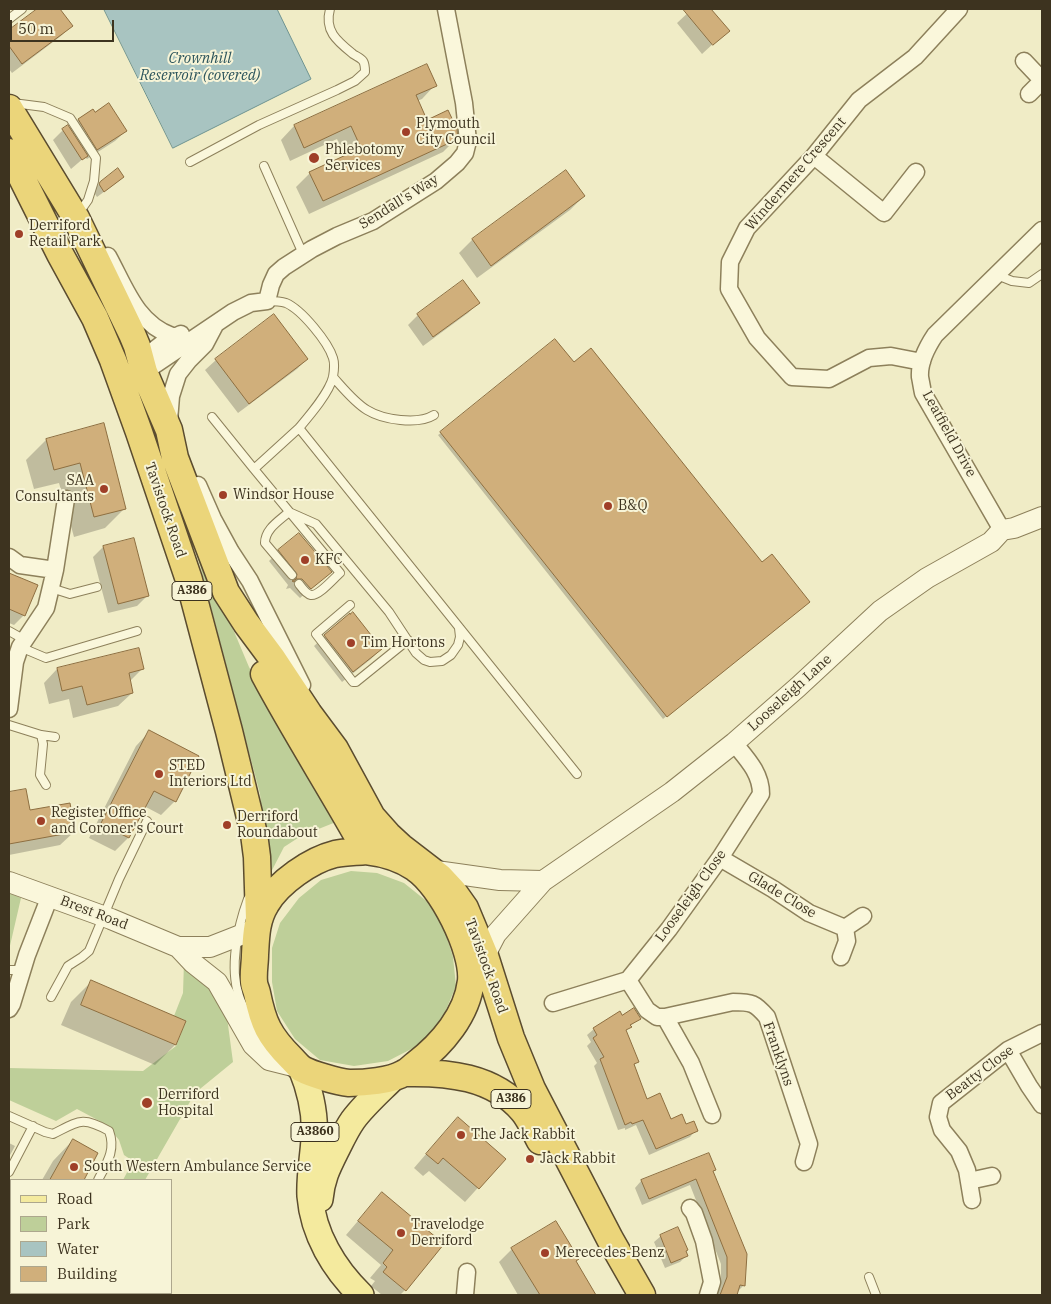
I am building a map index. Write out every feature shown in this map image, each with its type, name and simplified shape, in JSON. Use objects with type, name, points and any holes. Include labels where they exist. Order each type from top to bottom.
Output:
[{"type":"highway","name":"Tavistock Road","points":[[9,108],[76,218],[137,346],[132,374],[157,486],[189,580],[254,834],[257,875],[251,928]]},
{"type":"highway","name":"Tavistock Road","points":[[9,152],[60,254],[95,318],[169,430],[175,458],[226,592],[335,749],[372,817],[424,870],[440,877],[466,908],[485,956],[511,1038],[532,1089],[610,1239],[642,1295]]},
{"type":"highway","name":"Tavistock Road","points":[[246,623],[262,671],[366,851]]},
{"type":"highway","points":[[366,851],[396,858],[424,870],[452,915],[468,954],[471,979],[468,996],[450,1031],[426,1057],[399,1076],[348,1083],[330,1079],[301,1068],[278,1045],[268,1031],[260,1010],[254,981],[251,928],[266,903],[293,876],[320,859],[336,854],[366,851]]},
{"type":"highway","name":"A386","points":[[399,1076],[430,1072],[454,1074],[474,1079],[501,1091],[524,1111],[622,1295]]},
{"type":"main road","name":"A3860","points":[[301,1068],[307,1083],[315,1127],[310,1196],[316,1228],[325,1249],[337,1267],[361,1295]]},
{"type":"main road","name":"A3860","points":[[337,1267],[320,1213],[321,1186],[325,1172],[353,1120],[364,1107],[399,1076]]},
{"type":"street","name":"Sendall's Way","points":[[267,301],[276,274],[284,267],[303,254],[337,236],[373,221],[436,181],[457,163],[465,153],[468,141],[464,103],[446,9]]},
{"type":"street","name":"Windermere Crescent","points":[[922,362],[891,356],[868,358],[828,379],[792,377],[757,338],[729,289],[730,262],[747,228],[814,156],[859,100],[915,57],[959,9]]},
{"type":"street","points":[[1024,61],[1042,80],[1029,94]]},
{"type":"street","points":[[814,156],[884,213],[916,172]]},
{"type":"street","points":[[76,218],[102,244],[136,308],[156,328],[172,336],[177,336],[192,328],[216,323]]},
{"type":"street","name":"Leatfield Drive","points":[[1002,530],[924,393],[920,375],[927,347],[935,335],[1042,230]]},
{"type":"street","points":[[132,374],[233,312],[250,303],[267,301]]},
{"type":"street","points":[[169,430],[171,396],[178,374],[205,344],[216,323]]},
{"type":"street","points":[[132,374],[150,353],[172,336]]},
{"type":"street","name":"Tavistock Road","points":[[169,430],[176,436],[214,519],[231,552],[250,581],[245,598],[246,623]]},
{"type":"street","points":[[9,709],[15,662],[23,644],[46,608],[66,499]]},
{"type":"street","name":"Looseleigh Lane","points":[[471,979],[496,934],[543,881],[672,792],[734,743],[880,611],[928,578],[991,542],[1002,530],[1014,528],[1042,517]]},
{"type":"street","points":[[14,561],[54,570]]},
{"type":"street","points":[[250,581],[335,749]]},
{"type":"street","name":"Looseleigh Close","points":[[628,980],[669,929],[720,858],[761,794],[761,784],[758,776],[734,743]]},
{"type":"street","name":"Glade Close","points":[[720,858],[809,913],[846,928]]},
{"type":"street","points":[[424,870],[500,880],[543,881]]},
{"type":"street","name":"Brest Road","points":[[9,882],[50,896],[178,947],[210,947],[251,928]]},
{"type":"street","points":[[9,1010],[12,1004],[15,970],[50,896]]},
{"type":"street","points":[[841,957],[847,941],[846,928],[863,916]]},
{"type":"street","name":"Brest Road","points":[[178,947],[193,963],[217,982],[253,1045],[269,1060],[301,1068]]},
{"type":"street","points":[[553,1003],[628,980],[647,1010],[657,1017],[665,1017],[691,1062],[712,1115]]},
{"type":"street","name":"Franklyns","points":[[665,1017],[733,1002],[757,1005],[767,1017],[809,1144],[804,1162]]},
{"type":"street","name":"Beatty Close","points":[[972,1200],[967,1170],[959,1151],[942,1130],[938,1116],[941,1103],[1008,1050],[1042,1033]]},
{"type":"street","points":[[1008,1050],[1042,1105]]},
{"type":"street","points":[[969,1181],[992,1176]]},
{"type":"street","points":[[690,1208],[694,1213],[704,1241],[712,1282],[708,1295]]},
{"type":"street","points":[[465,1295],[467,1272]]},
{"type":"lane","points":[[9,19],[22,9]]},
{"type":"lane","points":[[190,162],[259,125],[355,81],[365,72],[363,61],[340,43],[330,29],[328,23],[330,9]]},
{"type":"lane","points":[[9,102],[44,107],[70,118],[96,158],[94,181],[88,200],[76,218]]},
{"type":"lane","points":[[264,166],[303,254]]},
{"type":"lane","points":[[997,275],[1012,281],[1029,283],[1042,274]]},
{"type":"lane","points":[[254,469],[299,428],[330,386],[334,369],[333,358],[310,323],[296,309],[286,303],[267,301]]},
{"type":"lane","points":[[333,377],[366,410],[388,418],[409,420],[429,418],[434,415]]},
{"type":"lane","points":[[212,417],[340,573],[317,594],[311,595],[299,584]]},
{"type":"lane","points":[[299,428],[577,774]]},
{"type":"lane","points":[[289,512],[316,524],[389,612],[416,653],[424,660],[430,662],[442,661],[451,655],[458,645],[460,628]]},
{"type":"lane","points":[[289,512],[265,535],[265,543],[292,575]]},
{"type":"lane","points":[[51,588],[70,594],[98,587]]},
{"type":"lane","points":[[350,605],[316,634],[353,682],[356,682],[407,639]]},
{"type":"lane","points":[[9,631],[23,644],[46,658],[137,630]]},
{"type":"lane","points":[[9,725],[41,735],[55,737]]},
{"type":"lane","points":[[41,735],[43,744],[40,775],[46,785]]},
{"type":"lane","points":[[51,997],[68,966],[82,958],[89,951],[119,879],[146,822]]},
{"type":"lane","points":[[251,928],[235,965],[236,982],[239,995],[253,1028],[259,1034]]},
{"type":"lane","points":[[275,1053],[301,1068]]},
{"type":"lane","points":[[9,1116],[53,1134],[75,1123],[84,1121],[94,1123],[108,1131],[112,1139],[112,1148],[99,1179]]},
{"type":"lane","points":[[9,1172],[33,1126]]},
{"type":"lane","points":[[869,1277],[876,1295]]},
{"type":"green space","points":[[184,513],[249,667],[336,822],[301,836],[284,847],[269,876],[260,794],[201,569]]},
{"type":"green space","points":[[351,871],[377,873],[404,883],[429,903],[444,928],[453,957],[456,986],[441,1022],[417,1046],[388,1061],[354,1066],[320,1060],[295,1039],[277,1011],[272,982],[272,948],[280,923],[299,898],[321,880]]},
{"type":"green space","points":[[9,893],[21,898],[9,950]]},
{"type":"green space","points":[[184,962],[213,989],[226,1010],[233,1062],[195,1093],[146,1179],[124,1179],[133,1161],[124,1155],[119,1140],[107,1125],[77,1109],[56,1121],[9,1100],[9,1068],[143,1071],[176,1046],[186,1021],[174,1016],[183,993]]},
{"type":"green space","points":[[10,1265],[10,1294],[12,1295],[9,1295]]},
{"type":"water","name":"Crownhill Reservoir (covered)","points":[[104,9],[277,9],[311,79],[173,148]]},
{"type":"building","points":[[37,9],[60,9],[73,26],[22,64],[9,46],[9,30]]},
{"type":"building","points":[[683,9],[711,9],[730,31],[713,45]]},
{"type":"building","name":"Plymouth City Council","points":[[427,64],[437,86],[416,95],[427,120],[448,110],[457,129],[458,139],[323,201],[309,172],[361,148],[351,126],[304,148],[294,125]]},
{"type":"building","points":[[109,103],[127,131],[97,150],[78,119],[93,109],[95,112]]},
{"type":"building","points":[[68,125],[88,156],[82,160],[62,129]]},
{"type":"building","points":[[118,168],[124,177],[104,192],[99,184],[100,182]]},
{"type":"building","points":[[566,170],[585,196],[491,266],[472,239]]},
{"type":"building","points":[[463,280],[480,303],[433,337],[417,314]]},
{"type":"building","points":[[274,314],[308,359],[249,404],[215,359]]},
{"type":"building","name":"B&Q","points":[[555,339],[574,362],[591,348],[762,562],[772,554],[810,602],[667,717],[440,432]]},
{"type":"building","name":"SAA Consultants","points":[[104,423],[126,509],[94,517],[80,463],[54,470],[46,439]]},
{"type":"building","name":"KFC","points":[[299,533],[332,572],[311,589],[302,579],[296,579],[297,574],[278,550]]},
{"type":"building","points":[[134,538],[149,596],[118,604],[103,546]]},
{"type":"building","points":[[9,573],[38,585],[25,616],[9,609]]},
{"type":"building","name":"Tim Hortons","points":[[353,612],[382,649],[353,672],[324,635]]},
{"type":"building","points":[[139,648],[144,669],[129,673],[133,693],[87,705],[82,686],[62,691],[57,668]]},
{"type":"building","name":"STED Interiors Ltd","points":[[149,730],[199,756],[176,802],[154,791],[129,838],[101,824]]},
{"type":"building","name":"Register Office and Coroner's Court","points":[[26,789],[30,810],[70,803],[75,832],[9,844],[9,792]]},
{"type":"building","points":[[91,980],[186,1021],[176,1045],[81,1005]]},
{"type":"building","points":[[634,1008],[641,1019],[630,1025],[632,1027],[626,1030],[639,1062],[634,1064],[647,1099],[660,1093],[671,1119],[682,1114],[686,1124],[694,1121],[698,1131],[656,1149],[643,1120],[625,1125],[600,1059],[604,1057],[593,1038],[597,1035],[593,1028],[620,1011],[622,1015]]},
{"type":"building","name":"The Jack Rabbit","points":[[458,1117],[506,1159],[479,1189],[443,1158],[438,1164],[426,1154]]},
{"type":"building","name":"South Western Ambulance Service","points":[[73,1139],[98,1153],[85,1179],[51,1179]]},
{"type":"building","points":[[709,1153],[716,1170],[713,1171],[747,1254],[745,1286],[740,1285],[737,1295],[720,1295],[727,1277],[727,1257],[696,1179],[649,1199],[641,1180]]},
{"type":"building","name":"Travelodge Derriford","points":[[382,1192],[444,1244],[406,1291],[383,1272],[387,1267],[383,1263],[393,1250],[358,1221]]},
{"type":"building","name":"Merecedes-Benz","points":[[556,1221],[579,1259],[576,1261],[596,1295],[540,1295],[511,1248]]},
{"type":"building","points":[[678,1227],[688,1250],[686,1251],[688,1256],[671,1263],[660,1235]]},
{"type":"place","name":"Plymouth City Council","points":[[406,132]]},
{"type":"place","name":"Phlebotomy Services","points":[[314,158]]},
{"type":"place","name":"Derriford Retail Park","points":[[19,234]]},
{"type":"place","name":"SAA Consultants","points":[[104,489]]},
{"type":"place","name":"Windsor House","points":[[223,495]]},
{"type":"place","name":"B&Q","points":[[608,506]]},
{"type":"place","name":"KFC","points":[[305,560]]},
{"type":"place","name":"Tim Hortons","points":[[351,643]]},
{"type":"place","name":"STED Interiors Ltd","points":[[159,774]]},
{"type":"place","name":"Register Office and Coroner's Court","points":[[41,821]]},
{"type":"place","name":"Derriford Roundabout","points":[[227,825]]},
{"type":"place","name":"Derriford Hospital","points":[[147,1103]]},
{"type":"place","name":"The Jack Rabbit","points":[[461,1135]]},
{"type":"place","name":"Jack Rabbit","points":[[530,1159]]},
{"type":"place","name":"South Western Ambulance Service","points":[[74,1167]]},
{"type":"place","name":"Travelodge Derriford","points":[[401,1233]]},
{"type":"place","name":"Merecedes-Benz","points":[[545,1253]]}]
